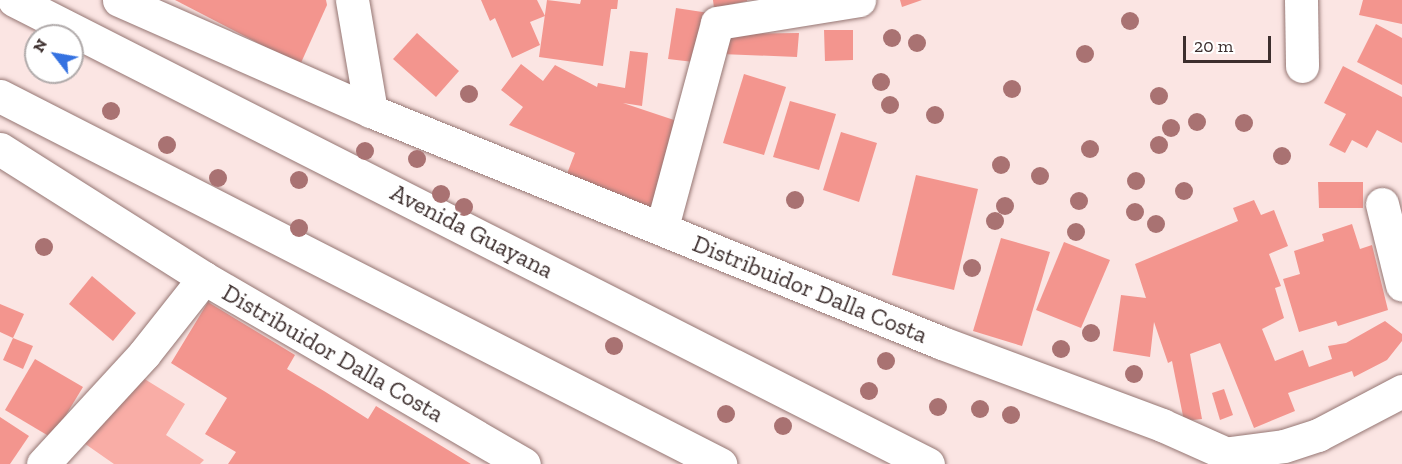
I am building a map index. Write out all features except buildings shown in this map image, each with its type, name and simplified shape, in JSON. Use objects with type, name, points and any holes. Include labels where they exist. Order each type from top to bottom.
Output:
[{"type":"street","name":"Avenida Guayana","points":[[14,0],[928,464]]},
{"type":"street","name":"Distribuidor Dalla Costa","points":[[119,0],[316,83],[371,111],[662,227],[942,343],[1240,460]]},
{"type":"street","points":[[352,0],[371,111]]},
{"type":"street","points":[[662,227],[717,23],[789,5],[859,0]]},
{"type":"street","points":[[1301,0],[1302,66]]},
{"type":"street","points":[[0,96],[720,464]]},
{"type":"street","name":"Distribuidor Dalla Costa","points":[[0,149],[204,278],[524,464]]},
{"type":"street","points":[[1382,204],[1402,285]]},
{"type":"street","points":[[43,464],[144,354],[204,278]]},
{"type":"street","points":[[1240,460],[1318,435],[1402,391]]},
{"type":"shaded area","points":[[130,370],[185,404],[166,435],[204,460],[200,464],[114,464],[71,434]]}]
